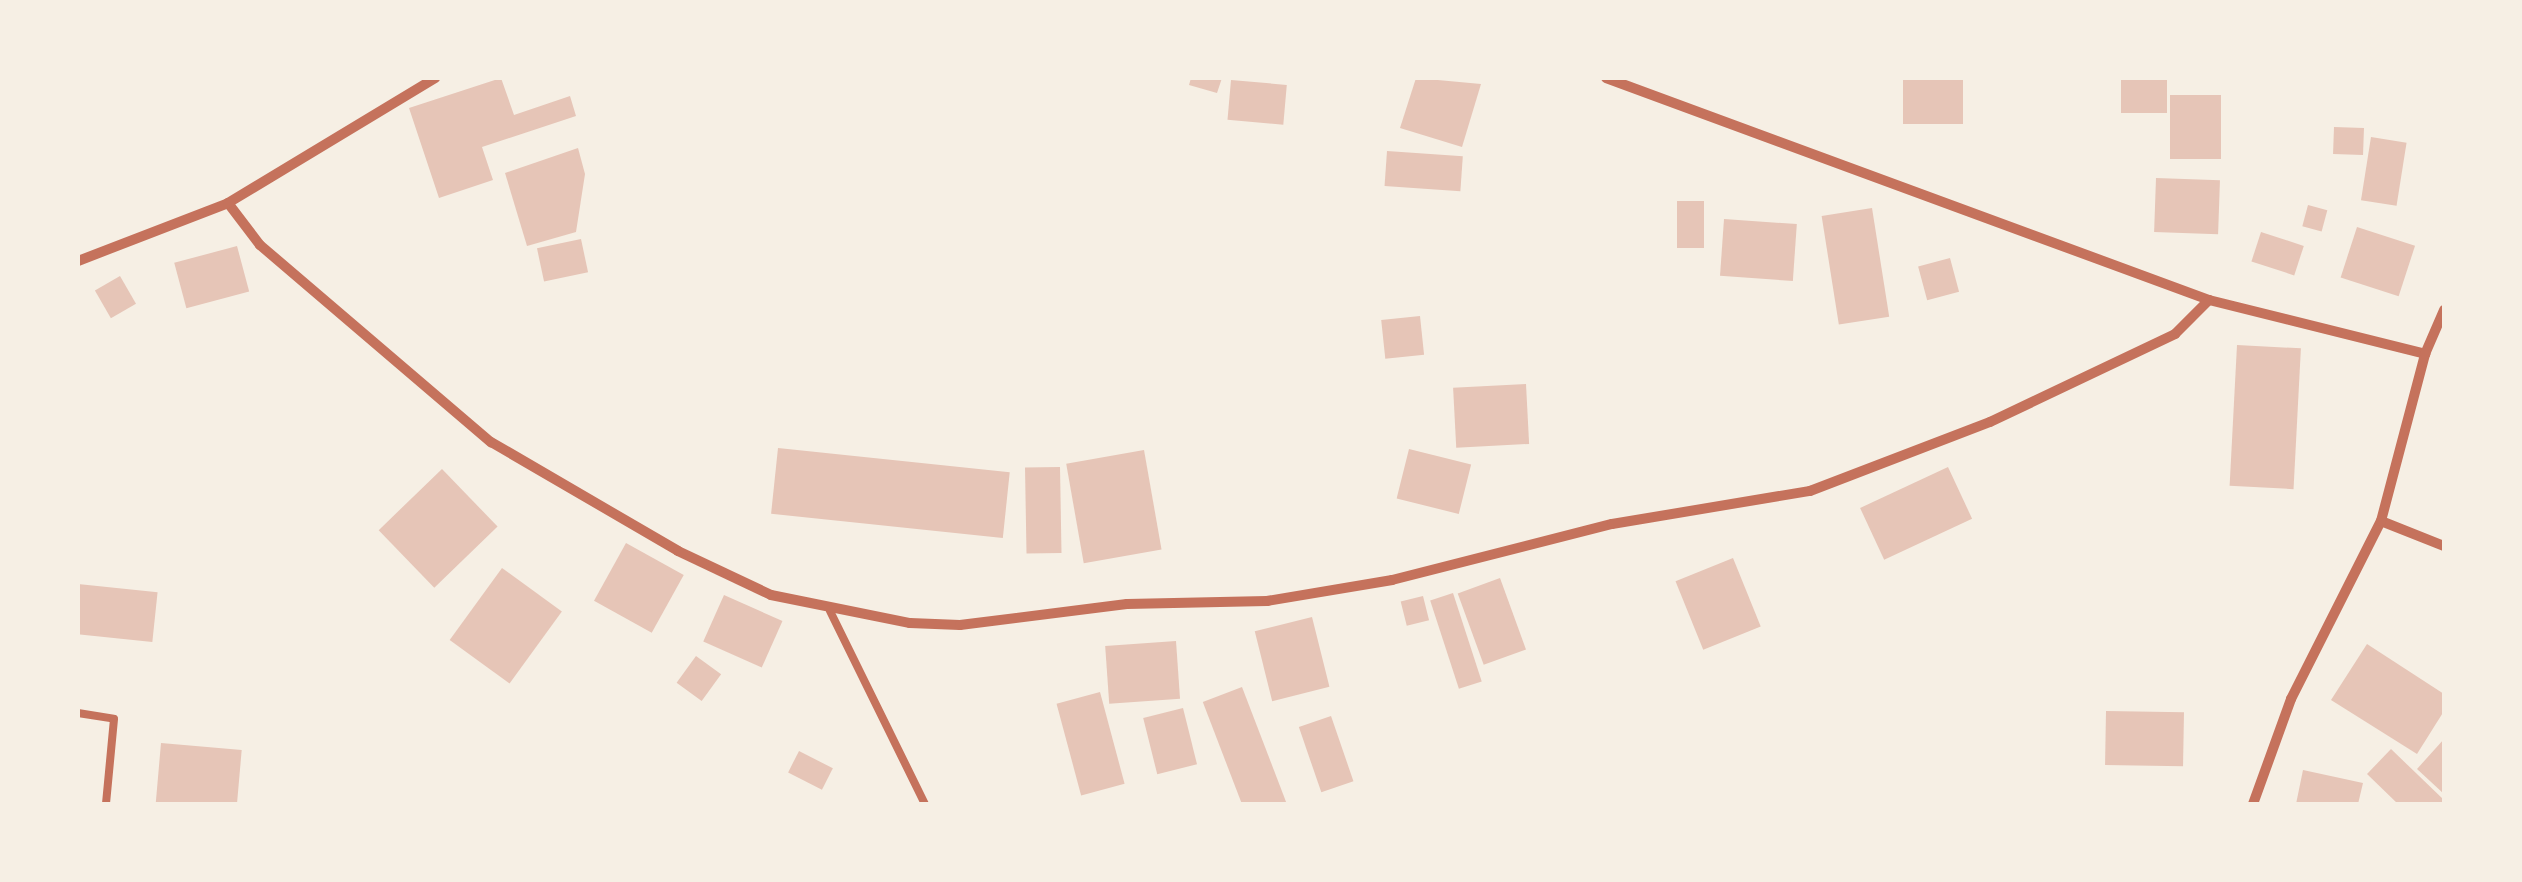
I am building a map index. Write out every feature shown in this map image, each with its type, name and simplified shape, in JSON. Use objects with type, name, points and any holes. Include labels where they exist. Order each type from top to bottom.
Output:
[{"type":"street","points":[[78,261],[228,203],[435,78]]},
{"type":"street","points":[[1606,78],[2209,300],[2425,354]]},
{"type":"street","points":[[228,203],[260,246],[491,442],[678,552],[770,595],[830,611],[960,625],[1127,604],[1268,602],[1392,580],[1612,524],[1810,491],[1892,464],[2175,334],[2209,300]]},
{"type":"street","points":[[2253,804],[2291,699],[2381,521],[2425,354],[2444,310]]},
{"type":"street","points":[[2381,521],[2444,546]]},
{"type":"lane","points":[[830,611],[926,804]]},
{"type":"lane","points":[[78,713],[114,720],[106,804]]},
{"type":"building","points":[[501,78],[514,115],[570,96],[576,116],[482,147],[493,180],[439,198],[409,108]]},
{"type":"building","points":[[1191,78],[1222,78],[1217,93],[1189,85]]},
{"type":"building","points":[[1416,78],[1481,84],[1462,147],[1400,128]]},
{"type":"building","points":[[1903,78],[1963,78],[1963,124],[1903,124]]},
{"type":"building","points":[[2121,78],[2167,78],[2167,113],[2121,113]]},
{"type":"building","points":[[1231,80],[1287,85],[1283,125],[1228,120]]},
{"type":"building","points":[[2170,95],[2221,95],[2221,159],[2170,159]]},
{"type":"building","points":[[2334,127],[2364,128],[2363,155],[2333,154]]},
{"type":"building","points":[[2371,137],[2407,143],[2397,206],[2361,200]]},
{"type":"building","points":[[578,148],[585,174],[576,232],[527,246],[505,173]]},
{"type":"building","points":[[1387,151],[1463,156],[1460,191],[1385,186]]},
{"type":"building","points":[[2156,178],[2220,180],[2218,234],[2154,232]]},
{"type":"building","points":[[1677,201],[1704,201],[1704,248],[1677,248]]},
{"type":"building","points":[[2308,205],[2327,210],[2322,231],[2302,226]]},
{"type":"building","points":[[1872,208],[1889,317],[1839,325],[1822,216]]},
{"type":"building","points":[[1724,219],[1797,224],[1793,281],[1720,276]]},
{"type":"building","points":[[2357,227],[2415,246],[2399,296],[2341,277]]},
{"type":"building","points":[[2261,232],[2304,246],[2294,275],[2251,261]]},
{"type":"building","points":[[581,239],[588,272],[544,282],[537,248]]},
{"type":"building","points":[[237,246],[249,291],[186,308],[174,263]]},
{"type":"building","points":[[1950,258],[1959,292],[1927,300],[1918,267]]},
{"type":"building","points":[[120,276],[136,304],[111,318],[95,290]]},
{"type":"building","points":[[1420,316],[1424,355],[1385,359],[1381,320]]},
{"type":"building","points":[[2237,345],[2301,348],[2294,489],[2230,486]]},
{"type":"building","points":[[1526,384],[1529,444],[1456,448],[1453,388]]},
{"type":"building","points":[[778,448],[1010,472],[1003,538],[771,514]]},
{"type":"building","points":[[1409,449],[1471,464],[1459,514],[1397,498]]},
{"type":"building","points":[[1144,450],[1162,549],[1084,563],[1066,464]]},
{"type":"building","points":[[1060,467],[1062,553],[1027,554],[1025,468]]},
{"type":"building","points":[[1948,467],[1972,519],[1884,560],[1860,508]]},
{"type":"building","points":[[442,469],[498,527],[434,588],[379,530]]},
{"type":"building","points":[[626,543],[684,575],[652,633],[594,601]]},
{"type":"building","points":[[1733,558],[1761,627],[1703,650],[1676,581]]},
{"type":"building","points":[[502,568],[562,611],[510,683],[450,640]]},
{"type":"building","points":[[1500,578],[1526,649],[1484,665],[1458,593]]},
{"type":"building","points":[[78,584],[158,592],[152,642],[78,634]]},
{"type":"building","points":[[1453,593],[1482,681],[1459,689],[1430,600]]},
{"type":"building","points":[[724,595],[782,621],[762,668],[703,642]]},
{"type":"building","points":[[1423,596],[1429,620],[1407,626],[1401,602]]},
{"type":"building","points":[[1312,617],[1329,687],[1272,701],[1255,631]]},
{"type":"building","points":[[1176,641],[1180,699],[1109,704],[1105,646]]},
{"type":"building","points":[[2367,644],[2444,694],[2444,711],[2417,754],[2331,700]]},
{"type":"building","points":[[696,656],[721,674],[702,701],[677,683]]},
{"type":"building","points":[[1242,687],[1287,804],[1242,804],[1203,702]]},
{"type":"building","points":[[1100,692],[1125,784],[1081,795],[1057,704]]},
{"type":"building","points":[[1183,708],[1197,764],[1157,774],[1143,718]]},
{"type":"building","points":[[2106,711],[2184,712],[2183,766],[2105,765]]},
{"type":"building","points":[[1331,716],[1353,781],[1321,792],[1299,727]]},
{"type":"building","points":[[2444,739],[2444,794],[2417,769]]},
{"type":"building","points":[[161,743],[242,750],[237,804],[156,804]]},
{"type":"building","points":[[2391,749],[2444,804],[2398,804],[2367,774]]},
{"type":"building","points":[[799,751],[833,768],[822,790],[788,772]]},
{"type":"building","points":[[2303,770],[2363,783],[2358,804],[2296,804]]}]
